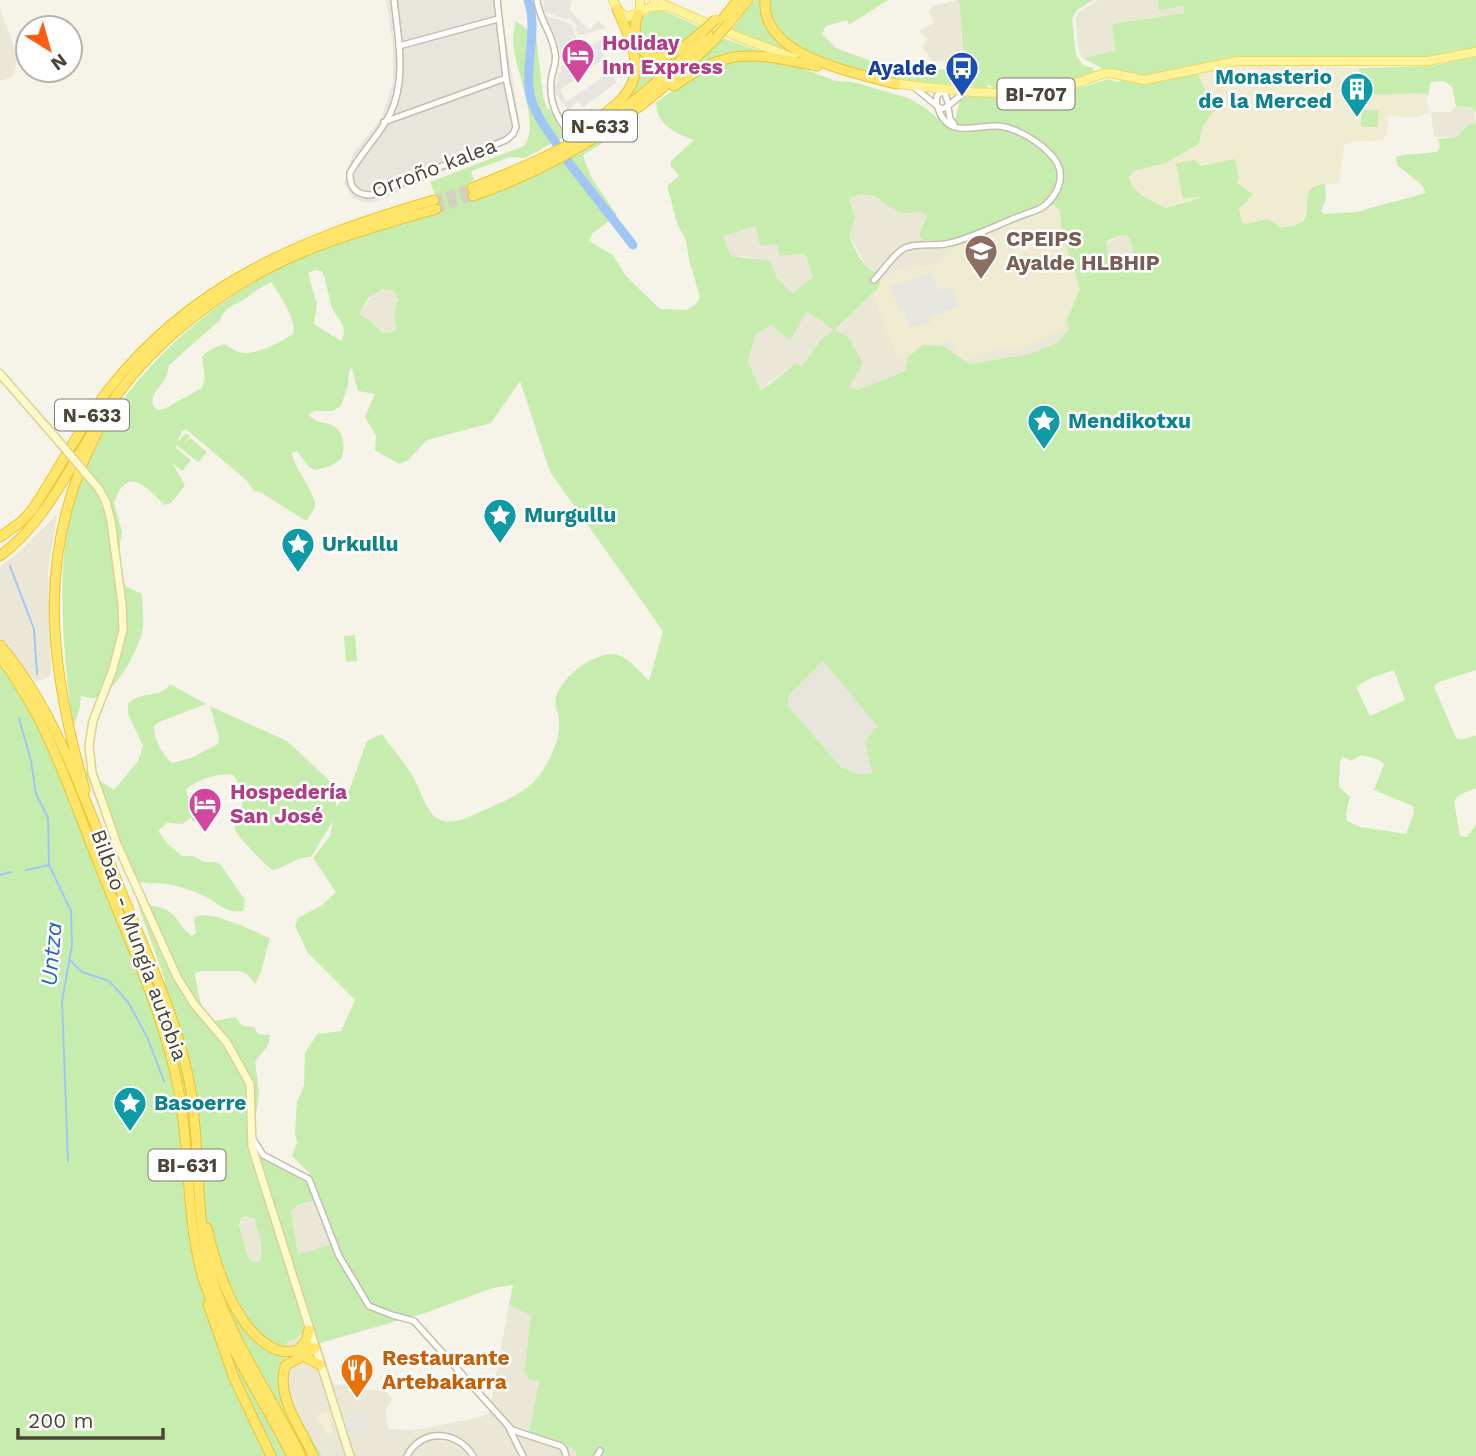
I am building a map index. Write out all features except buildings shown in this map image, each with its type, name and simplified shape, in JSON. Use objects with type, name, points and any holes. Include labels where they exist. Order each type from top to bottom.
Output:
[{"type":"highway","name":"N-633","points":[[722,21],[737,0]]},
{"type":"highway","name":"N-633","points":[[709,34],[677,77],[597,137],[533,171],[472,192],[601,125],[670,72],[722,21],[748,0]]},
{"type":"highway","points":[[765,0],[766,19],[771,29],[786,44],[838,67],[896,84]]},
{"type":"highway","points":[[521,168],[605,114],[629,91],[636,69],[635,60],[616,4]]},
{"type":"highway","points":[[639,12],[634,30],[636,42],[643,50],[655,56],[671,54],[709,34],[722,21]]},
{"type":"highway","points":[[597,137],[641,111],[701,68],[723,58],[746,54],[760,55],[817,66]]},
{"type":"highway","name":"N-633","points":[[0,537],[22,522],[32,510],[93,413],[119,378],[158,336],[198,304],[252,268],[308,242],[381,216],[435,204],[313,248],[282,262],[221,297],[162,343],[118,393],[39,517],[20,540],[0,556]]},
{"type":"highway","name":"N-633","points":[[80,450],[108,399],[122,381],[145,354],[198,304]]},
{"type":"highway","points":[[97,832],[68,733],[57,663],[54,598],[59,537],[73,485],[96,434],[122,394],[168,339]]},
{"type":"highway","name":"Bilbao - Mungia autobia","points":[[0,645],[43,708],[97,832],[167,1008],[182,1053],[190,1091],[201,1223],[213,1280],[234,1335],[301,1456]]},
{"type":"highway","name":"Bilbao - Mungia autobia","points":[[0,657],[23,690],[53,747],[163,1024],[179,1095],[192,1213],[204,1279],[236,1357],[292,1456]]},
{"type":"highway","points":[[196,1159],[212,1247],[222,1280],[232,1300],[245,1321],[266,1344],[279,1351],[301,1353],[320,1365]]},
{"type":"highway","points":[[204,1279],[203,1288],[223,1352],[271,1456]]},
{"type":"highway","points":[[301,1353],[309,1330]]},
{"type":"highway","points":[[313,1456],[292,1415],[283,1385],[285,1366],[301,1353],[315,1348]]},
{"type":"main road","points":[[639,12],[640,0]]},
{"type":"main road","name":"BI-707","points":[[654,0],[767,49],[817,66],[896,84],[966,92],[1030,94],[1046,92],[1102,74],[1111,73],[1144,80],[1237,61],[1429,61],[1476,52]]},
{"type":"main road","points":[[616,4],[625,16],[632,17],[650,6],[667,6]]},
{"type":"street","name":"Orroño kalea","points":[[394,0],[399,46],[398,88],[390,115],[350,173],[349,179],[354,190],[363,195],[371,195],[510,136],[516,127],[506,78]]},
{"type":"street","points":[[384,122],[506,78],[497,0]]},
{"type":"street","points":[[537,0],[540,19],[554,46],[556,56],[551,86],[552,99],[565,128]]},
{"type":"street","points":[[399,46],[498,19]]},
{"type":"street","points":[[874,280],[903,249],[910,246],[951,243],[1044,207],[1060,186],[1062,173],[1055,158],[1045,148],[1020,133],[996,126],[974,130],[947,123],[937,106],[911,86]]},
{"type":"street","points":[[937,106],[937,96],[943,90],[950,119],[956,127]]},
{"type":"street","points":[[937,106],[948,106],[966,92]]},
{"type":"street","points":[[0,374],[99,489],[106,502],[111,521],[123,618],[120,647],[90,734],[92,772],[117,844],[177,977],[194,1004],[227,1043],[246,1074],[252,1093],[250,1136],[350,1456]]},
{"type":"street","points":[[250,1136],[263,1155],[309,1179],[339,1255],[369,1306],[414,1321],[512,1430],[561,1446],[566,1456]]},
{"type":"street","points":[[508,1426],[523,1456]]},
{"type":"street","points":[[407,1456],[420,1441],[436,1435],[448,1436],[462,1442],[473,1456]]},
{"type":"shaded area","points":[[386,0],[500,0],[520,127],[513,140],[507,143],[378,201],[367,203],[353,198],[344,184],[353,154],[382,117],[393,82],[393,47]]},
{"type":"shaded area","points":[[543,0],[572,0],[570,10],[589,30],[599,21],[606,28],[578,36],[578,27],[573,21],[544,12]]},
{"type":"shaded area","points":[[958,0],[964,53],[957,61],[932,61],[922,46],[927,39],[919,31],[934,23],[929,12],[933,6]]},
{"type":"shaded area","points":[[1098,0],[1185,0],[1184,13],[1112,24],[1115,52],[1082,58],[1078,46],[1076,18],[1079,12]]},
{"type":"shaded area","points":[[0,9],[14,46],[14,73],[13,77],[0,81]]},
{"type":"shaded area","points":[[545,15],[571,24],[580,48],[576,51],[578,54],[603,38],[605,41],[611,38],[613,44],[602,52],[612,66],[616,83],[583,107],[578,102],[568,110],[556,94],[554,86],[557,85],[558,74],[562,70],[560,67],[574,57],[572,54],[561,61],[559,45]],"holes":[[[604,61],[609,73],[566,102],[560,90]]]},
{"type":"shaded area","points":[[1235,63],[1359,68],[1359,80],[1379,94],[1428,95],[1427,102],[1431,112],[1413,118],[1391,116],[1383,140],[1344,145],[1340,180],[1335,184],[1317,184],[1301,223],[1282,228],[1268,219],[1246,224],[1242,222],[1239,209],[1253,195],[1229,182],[1197,200],[1183,201],[1167,208],[1154,203],[1131,185],[1129,178],[1133,171],[1166,163],[1199,144],[1202,128],[1214,110],[1197,72]]},
{"type":"shaded area","points":[[1456,106],[1474,110],[1476,123],[1465,126],[1457,137],[1434,137],[1431,112],[1451,112]]},
{"type":"shaded area","points":[[862,194],[875,197],[904,213],[914,210],[922,212],[927,216],[919,235],[922,240],[961,243],[1054,205],[1060,211],[1071,328],[1057,343],[1029,354],[970,364],[943,346],[909,357],[905,371],[858,390],[847,388],[834,329],[821,340],[800,366],[796,363],[768,383],[762,392],[748,361],[755,335],[771,325],[790,339],[807,311],[837,329],[879,287],[876,274],[865,264],[849,235],[854,214],[849,198]]},
{"type":"shaded area","name":"CPEIPS Ayalde HLBHIP","points":[[1051,202],[1060,207],[1082,289],[1065,329],[1019,350],[1001,348],[962,362],[952,340],[898,360],[871,290],[892,272],[941,263],[951,248],[1046,209]]},
{"type":"shaded area","points":[[756,226],[777,244],[779,256],[805,254],[813,277],[793,293],[750,257],[731,256],[723,236]]},
{"type":"shaded area","points":[[1122,235],[1130,239],[1133,255],[1123,265],[1113,268],[1109,264],[1106,244]]},
{"type":"shaded area","points":[[931,272],[938,290],[951,287],[958,307],[929,317],[931,322],[911,328],[904,311],[900,312],[891,287]]},
{"type":"shaded area","points":[[387,288],[393,290],[397,304],[394,313],[396,326],[392,332],[385,334],[359,314],[372,295]]},
{"type":"shaded area","points":[[57,514],[48,571],[51,669],[49,677],[35,682],[0,637],[0,566],[21,551]]},
{"type":"shaded area","points":[[822,660],[878,726],[865,742],[872,773],[857,774],[841,767],[788,706],[790,694]]},
{"type":"shaded area","points":[[316,1200],[326,1224],[339,1243],[298,1254],[291,1211]]},
{"type":"shaded area","points":[[248,1216],[255,1222],[259,1233],[261,1259],[257,1263],[248,1257],[240,1229],[239,1220]]},
{"type":"shaded area","points":[[509,1305],[531,1316],[524,1372],[539,1381],[529,1432],[569,1446],[575,1450],[577,1456],[322,1456],[284,1389],[287,1342],[306,1328],[320,1343],[334,1385],[356,1383],[366,1390],[386,1390],[392,1400],[385,1411],[388,1429],[415,1430],[481,1417],[489,1413]]},
{"type":"shaded area","points":[[327,1412],[333,1432],[327,1434],[316,1416]]},
{"type":"shaded area","points":[[366,1413],[372,1430],[347,1437],[342,1420]]},
{"type":"green space","points":[[755,0],[761,0],[764,21],[774,36],[807,59],[731,30]]},
{"type":"green space","points":[[768,0],[888,0],[849,25],[847,20],[826,26],[822,34],[836,48],[895,70],[954,69],[964,53],[958,0],[1093,0],[1077,10],[1072,19],[1076,55],[1083,65],[1093,68],[1095,73],[1044,86],[1006,89],[992,88],[991,85],[987,85],[987,88],[895,79],[867,73],[790,44],[772,26]]},
{"type":"green space","points":[[1158,0],[1476,0],[1476,50],[1426,58],[1234,59],[1142,77],[1103,69],[1083,58],[1115,51],[1112,24],[1184,13],[1184,6],[1158,10]]},
{"type":"green space","points":[[662,10],[700,27],[673,50],[650,50],[641,44],[638,22],[643,16]]},
{"type":"green space","points":[[625,20],[632,22],[632,36],[656,60],[698,39],[675,62],[612,111],[636,81]]},
{"type":"green space","points":[[516,21],[536,36],[547,109],[550,109],[560,129],[567,135],[525,158],[511,157],[471,171],[474,180],[469,183],[474,199],[534,177],[612,137],[583,155],[591,177],[617,215],[593,233],[589,241],[613,255],[626,276],[660,309],[687,310],[696,304],[700,297],[686,241],[677,223],[667,186],[679,176],[671,166],[671,161],[694,140],[663,122],[656,102],[695,76],[717,65],[738,59],[785,62],[836,81],[853,82],[908,98],[950,128],[954,124],[961,97],[999,97],[1002,101],[1043,98],[1109,79],[1118,82],[1123,79],[1141,82],[1197,72],[1214,110],[1202,128],[1199,144],[1166,163],[1133,171],[1129,178],[1131,183],[1145,197],[1167,208],[1202,196],[1183,199],[1176,163],[1195,160],[1201,166],[1235,159],[1239,181],[1236,182],[1253,195],[1239,209],[1242,222],[1246,224],[1268,219],[1282,228],[1304,220],[1309,192],[1317,185],[1325,184],[1326,199],[1321,211],[1324,214],[1356,212],[1426,193],[1422,185],[1397,165],[1396,157],[1437,152],[1440,147],[1438,139],[1457,137],[1466,126],[1476,123],[1476,670],[1434,686],[1456,738],[1461,740],[1476,735],[1476,788],[1459,795],[1454,801],[1460,836],[1467,837],[1476,824],[1476,1456],[577,1456],[575,1450],[569,1446],[529,1432],[539,1381],[530,1380],[524,1372],[531,1316],[509,1305],[513,1285],[493,1288],[425,1313],[320,1343],[306,1328],[297,1338],[287,1342],[284,1389],[322,1456],[0,1456],[0,664],[38,724],[134,959],[166,983],[138,905],[154,906],[168,911],[192,936],[196,933],[194,918],[210,916],[270,938],[255,984],[247,974],[240,971],[201,971],[195,973],[195,977],[204,1017],[209,1022],[235,1017],[243,1026],[254,1027],[258,1034],[270,1035],[268,1046],[255,1061],[259,1093],[254,1129],[256,1147],[289,1169],[304,1174],[310,1174],[292,1156],[297,1142],[297,1102],[304,1085],[305,1053],[317,1034],[341,1031],[355,1000],[308,953],[295,926],[298,918],[321,906],[336,892],[313,858],[330,836],[333,821],[311,857],[300,858],[272,870],[235,829],[242,803],[241,791],[234,775],[209,778],[186,790],[193,814],[204,810],[207,812],[193,822],[191,817],[183,824],[167,823],[158,831],[182,856],[193,856],[204,862],[221,865],[245,900],[243,911],[228,910],[204,896],[177,886],[133,879],[125,874],[85,771],[114,790],[138,761],[143,746],[128,714],[128,704],[138,697],[166,689],[170,684],[206,704],[154,726],[159,746],[172,763],[191,758],[218,744],[219,738],[210,706],[287,741],[329,780],[336,807],[348,793],[367,741],[382,734],[411,773],[433,815],[442,820],[458,821],[512,797],[530,786],[537,778],[550,758],[557,740],[557,694],[566,680],[587,662],[603,655],[617,655],[632,664],[649,681],[663,631],[550,472],[520,381],[491,423],[427,440],[408,460],[399,464],[375,450],[376,436],[365,417],[375,394],[358,391],[352,368],[341,406],[332,411],[314,411],[309,415],[313,419],[333,425],[341,433],[341,459],[330,466],[315,470],[309,467],[297,451],[292,453],[314,500],[315,506],[306,521],[262,493],[254,491],[246,480],[186,429],[182,431],[177,442],[186,433],[190,436],[182,447],[190,438],[207,452],[198,462],[176,445],[176,448],[191,460],[182,471],[172,463],[185,485],[171,503],[164,505],[137,482],[125,484],[119,491],[114,503],[122,531],[118,558],[121,584],[142,594],[142,633],[134,654],[110,688],[91,698],[81,695],[73,730],[63,629],[64,554],[73,498],[87,460],[107,424],[131,389],[160,357],[191,327],[224,301],[259,279],[312,252],[441,210],[430,182],[524,146],[529,136],[530,124],[514,49]],"holes":[[[862,194],[876,197],[902,212],[918,212],[927,216],[919,235],[922,240],[961,243],[1054,205],[1060,211],[1062,233],[1080,289],[1066,322],[1070,328],[1057,343],[1029,354],[970,364],[943,346],[923,345],[908,357],[905,371],[858,390],[848,388],[863,363],[848,337],[835,330],[879,287],[881,274],[865,265],[849,235],[855,218],[849,198]],[[756,226],[760,246],[777,244],[779,256],[805,254],[813,277],[793,293],[777,278],[770,261],[731,256],[723,236]],[[1126,235],[1130,239],[1133,254],[1123,265],[1113,268],[1109,263],[1106,244],[1109,240]],[[315,270],[322,271],[331,305],[343,326],[341,341],[314,324],[317,305],[308,273]],[[271,282],[283,300],[290,314],[293,334],[259,351],[245,353],[224,344],[212,349],[202,357],[205,378],[202,388],[164,409],[158,410],[153,406],[153,397],[166,377],[169,365],[220,320],[228,309]],[[383,289],[393,290],[398,300],[394,313],[396,328],[392,332],[383,333],[359,314],[369,297]],[[807,311],[833,330],[821,340],[801,366],[796,363],[761,391],[748,361],[755,335],[771,325],[790,340]],[[823,661],[877,726],[865,742],[872,773],[857,774],[841,767],[788,706],[790,694]],[[1394,670],[1405,700],[1370,716],[1356,687]],[[1361,755],[1377,759],[1384,764],[1374,790],[1413,806],[1414,813],[1406,834],[1361,827],[1347,821],[1350,797],[1339,787],[1340,762],[1343,757],[1352,761]],[[315,1200],[338,1243],[298,1254],[291,1211],[298,1205]],[[246,1216],[254,1219],[259,1234],[261,1260],[257,1263],[248,1257],[239,1225],[241,1218]]]},
{"type":"green space","points":[[723,38],[771,55],[744,53],[724,56],[682,78]]},
{"type":"green space","points":[[1476,56],[1476,112],[1471,108],[1456,106],[1452,87],[1444,81],[1431,82],[1428,95],[1367,93],[1359,85],[1359,68],[1432,66]]},
{"type":"green space","points":[[1361,110],[1378,110],[1378,127],[1361,127]]},
{"type":"green space","points":[[355,635],[357,661],[346,662],[344,636]]},
{"type":"waterway","points":[[528,0],[532,24],[529,75],[531,99],[556,143]]},
{"type":"waterway","points":[[566,159],[633,245]]},
{"type":"waterway","name":"Untza","points":[[10,566],[34,629],[37,674]]},
{"type":"waterway","name":"Untza","points":[[19,718],[31,761],[36,794],[48,818],[49,865],[71,911],[72,945],[62,1001],[68,1161]]},
{"type":"waterway","points":[[26,870],[49,865]]},
{"type":"waterway","points":[[0,875],[11,872]]},
{"type":"waterway","points":[[71,961],[82,972],[109,981],[128,1002],[147,1037],[164,1081]]},
{"type":"tunnel","points":[[434,200],[472,188]]},
{"type":"tunnel","points":[[436,209],[473,196]]},
{"type":"place","name":"Holiday Inn Express","points":[[578,85]]},
{"type":"place","name":"Ayalde","points":[[962,98]]},
{"type":"place","name":"Monasterio de la Merced","points":[[1357,119]]},
{"type":"place","name":"CPEIPS Ayalde HLBHIP","points":[[981,281]]},
{"type":"place","name":"Mendikotxu","points":[[1044,451]]},
{"type":"place","name":"Murgullu","points":[[500,545]]},
{"type":"place","name":"Urkullu","points":[[298,574]]},
{"type":"place","name":"Hospedería San José","points":[[205,834]]},
{"type":"place","name":"Basoerre","points":[[130,1133]]},
{"type":"place","name":"Restaurante Artebakarra","points":[[357,1400]]}]
